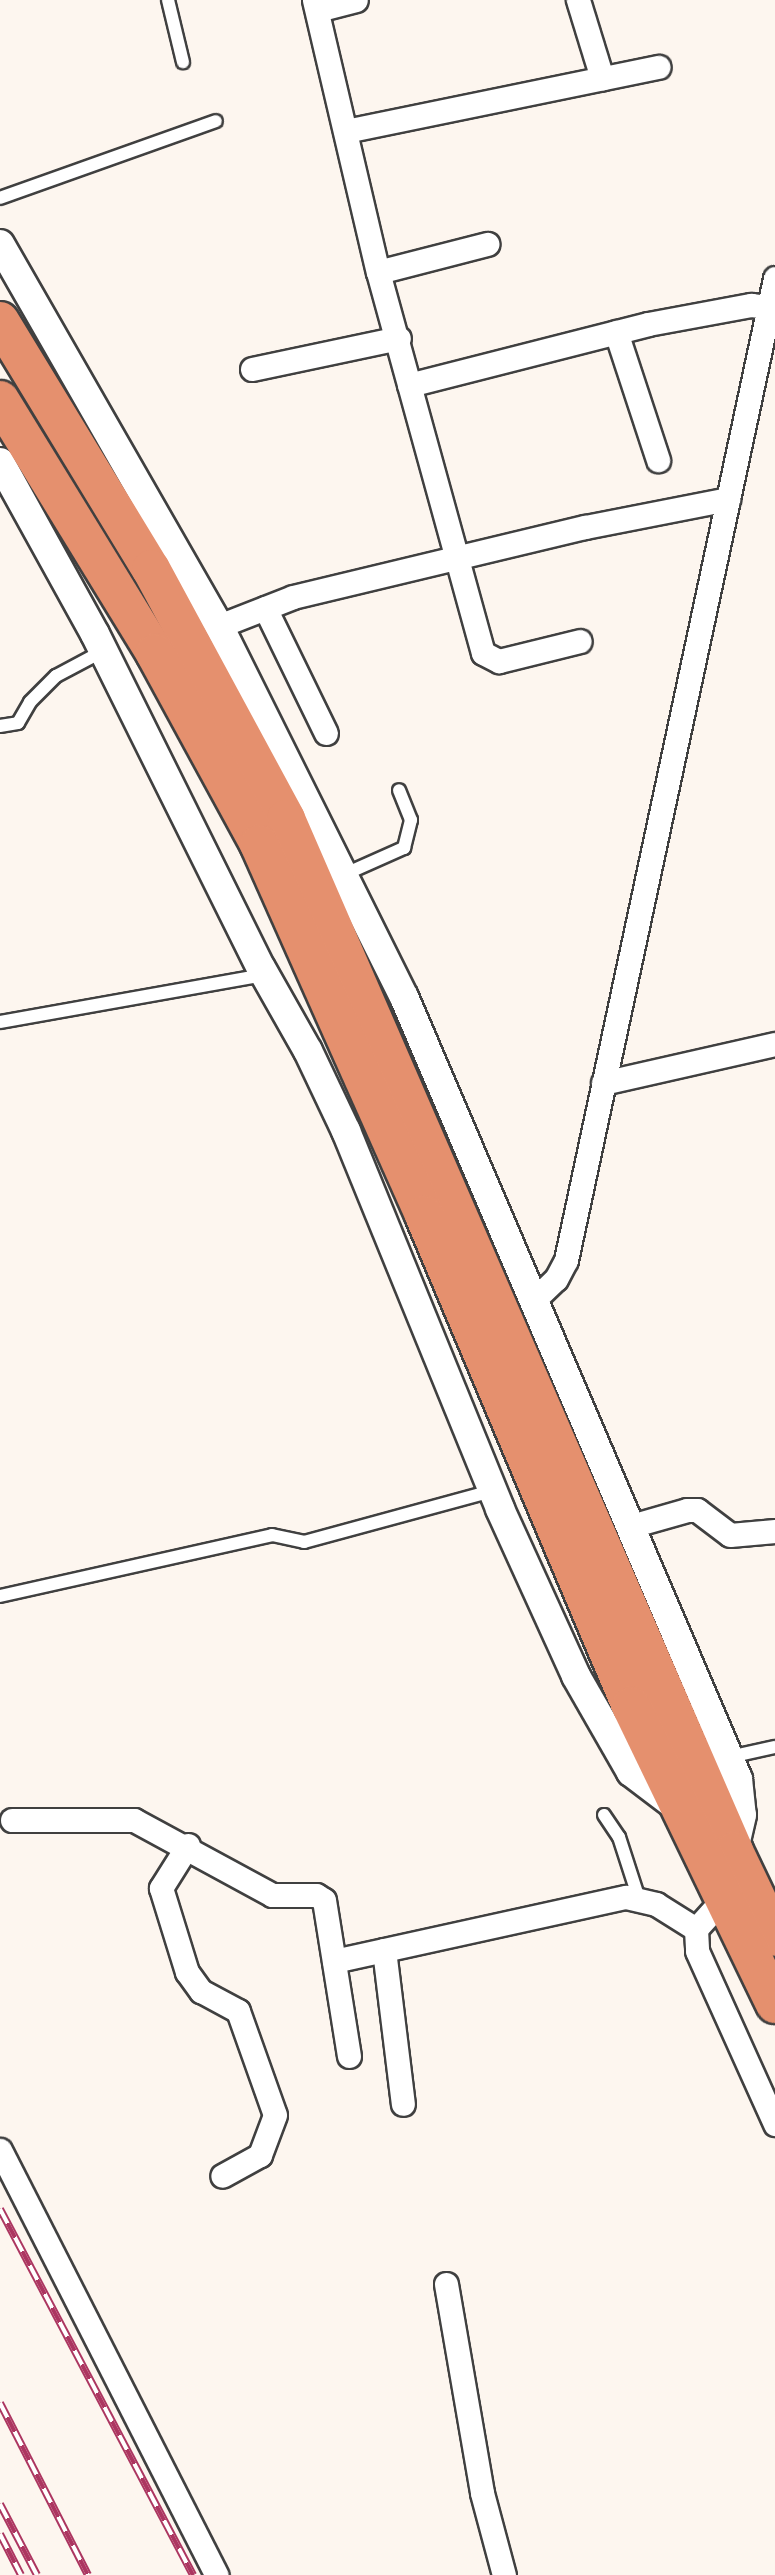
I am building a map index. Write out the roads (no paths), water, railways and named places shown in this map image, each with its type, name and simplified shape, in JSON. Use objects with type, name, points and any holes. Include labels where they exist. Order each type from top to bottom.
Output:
[{"type":"highway","points":[[0,321],[151,569],[286,819],[734,1851],[775,1937]]},
{"type":"highway","points":[[0,400],[155,653],[259,844],[424,1215],[631,1706],[775,2004]]},
{"type":"street","points":[[356,0],[315,5],[378,272],[399,338],[453,557],[474,630],[487,659],[499,661],[580,641]]},
{"type":"street","points":[[578,0],[602,78]]},
{"type":"street","points":[[346,131],[659,67]]},
{"type":"street","points":[[0,244],[219,626],[404,997],[536,1299],[738,1779],[742,1815],[734,1851]]},
{"type":"street","points":[[378,272],[487,244]]},
{"type":"street","points":[[536,1299],[556,1279],[566,1260],[775,278]]},
{"type":"street","points":[[409,385],[616,332],[751,305],[767,307]]},
{"type":"street","points":[[616,332],[658,460]]},
{"type":"street","points":[[252,369],[399,338]]},
{"type":"street","points":[[0,462],[103,651],[346,1131],[493,1491],[610,1741],[631,1772],[682,1810]]},
{"type":"street","points":[[219,626],[265,608],[453,557],[728,499]]},
{"type":"street","points":[[265,608],[326,733]]},
{"type":"street","points":[[603,1083],[775,1044]]},
{"type":"street","points":[[631,1526],[687,1510],[697,1510],[730,1535],[775,1531]]},
{"type":"street","points":[[12,1820],[134,1820],[188,1845],[272,1895],[316,1895],[324,1900],[349,2056]]},
{"type":"street","points":[[188,1845],[161,1888],[187,1972],[201,1992],[237,2011],[275,2115],[260,2155],[222,2176]]},
{"type":"street","points":[[334,1961],[638,1896],[696,1929]]},
{"type":"street","points":[[724,1898],[696,1929],[697,1951],[775,2124]]},
{"type":"street","points":[[384,1950],[403,2104]]},
{"type":"street","points":[[0,2150],[217,2575]]},
{"type":"street","points":[[446,2284],[482,2493],[504,2575]]},
{"type":"lane","points":[[168,0],[183,62]]},
{"type":"lane","points":[[0,198],[216,121]]},
{"type":"lane","points":[[0,726],[18,723],[41,688],[103,651]]},
{"type":"lane","points":[[343,876],[404,848],[411,820],[399,790]]},
{"type":"lane","points":[[0,1022],[266,975]]},
{"type":"lane","points":[[0,1595],[272,1535],[304,1542],[493,1491]]},
{"type":"lane","points":[[729,1757],[775,1747]]},
{"type":"lane","points":[[604,1815],[619,1837],[638,1896]]},
{"type":"railway","points":[[0,2209],[193,2575]]},
{"type":"railway","points":[[0,2403],[88,2575]]},
{"type":"railway","points":[[0,2504],[37,2575]]},
{"type":"railway","points":[[0,2534],[21,2575]]}]
